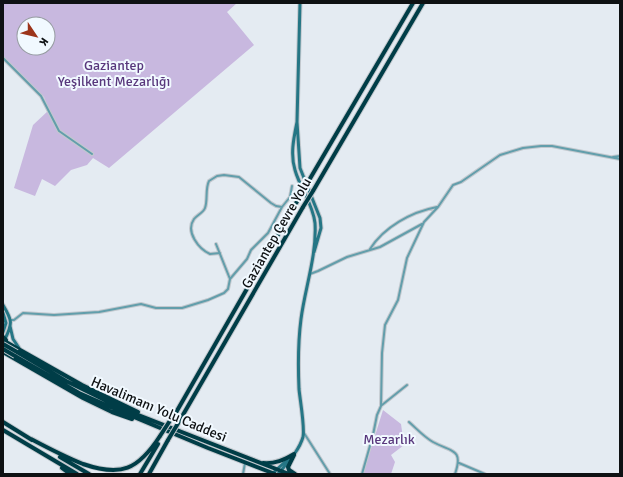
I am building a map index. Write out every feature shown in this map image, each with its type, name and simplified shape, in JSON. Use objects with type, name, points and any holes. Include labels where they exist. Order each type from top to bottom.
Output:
[{"type":"highway","name":"Gaziantep Çevre Yolu","points":[[140,474],[413,3]]},
{"type":"highway","name":"Gaziantep Çevre Yolu","points":[[149,474],[423,3]]},
{"type":"highway","points":[[4,340],[6,346],[3,350],[57,384],[95,404],[125,417],[142,421]]},
{"type":"highway","name":"Havalimanı Yolu Caddesi","points":[[4,340],[18,352],[79,393],[142,421],[245,463],[289,474]]},
{"type":"highway","name":"Havalimanı Yolu Caddesi","points":[[3,350],[18,352],[66,381],[101,399],[257,462],[277,472]]},
{"type":"highway","points":[[3,422],[89,474]]},
{"type":"highway","points":[[3,430],[70,474]]},
{"type":"highway","points":[[31,439],[77,462],[111,472],[122,470],[139,462],[161,436]]},
{"type":"highway","points":[[27,445],[77,474]]},
{"type":"highway","points":[[257,462],[273,463],[281,461],[294,454]]},
{"type":"highway","points":[[294,454],[288,467],[294,474]]},
{"type":"street","points":[[277,472],[294,454],[300,445],[304,432],[299,387],[299,339],[309,274],[321,228],[320,218],[300,168],[297,122],[300,3]]},
{"type":"street","points":[[3,58],[41,96],[59,130],[92,154]]},
{"type":"street","points":[[297,122],[293,159],[295,169],[313,215],[315,230],[312,262]]},
{"type":"street","points":[[309,274],[341,259],[380,247],[423,223],[438,207],[453,185],[461,182],[504,153],[523,148],[552,146],[582,153],[620,159]]},
{"type":"street","points":[[612,157],[620,156]]},
{"type":"street","points":[[220,253],[210,254],[205,251],[195,240],[191,231],[193,220],[204,210],[209,181],[217,176],[224,175],[239,177],[276,206],[282,207]]},
{"type":"street","points":[[10,320],[14,320],[23,313],[54,315],[99,312],[141,304],[156,308],[182,308],[208,300],[224,293],[228,289],[230,279],[247,259],[251,250],[268,233],[282,207],[290,197],[292,186]]},
{"type":"street","points":[[370,249],[379,238],[402,219],[425,210],[438,207]]},
{"type":"street","points":[[362,474],[381,406],[382,353],[385,325],[398,300],[407,258],[423,223]]},
{"type":"street","points":[[216,244],[230,279]]},
{"type":"street","points":[[3,305],[10,320],[13,339],[17,346],[18,352]]},
{"type":"street","points":[[3,313],[6,323],[3,332]]},
{"type":"street","points":[[4,340],[10,325]]},
{"type":"street","points":[[381,406],[407,384]]},
{"type":"street","points":[[409,422],[427,438],[455,452],[459,459],[455,474]]},
{"type":"street","points":[[304,432],[330,474]]},
{"type":"street","points":[[243,474],[245,463]]},
{"type":"street","points":[[459,463],[485,474]]},
{"type":"green space","name":"Gaziantep Yeşilkent Mezarlığı","points":[[3,3],[237,3],[227,12],[254,45],[109,168],[93,158],[87,165],[71,170],[55,186],[42,179],[35,196],[14,188],[33,125],[49,110],[44,97],[3,56]]},
{"type":"green space","name":"Mezarlık","points":[[383,410],[401,424],[404,445],[391,455],[395,462],[391,474],[363,474]]}]
